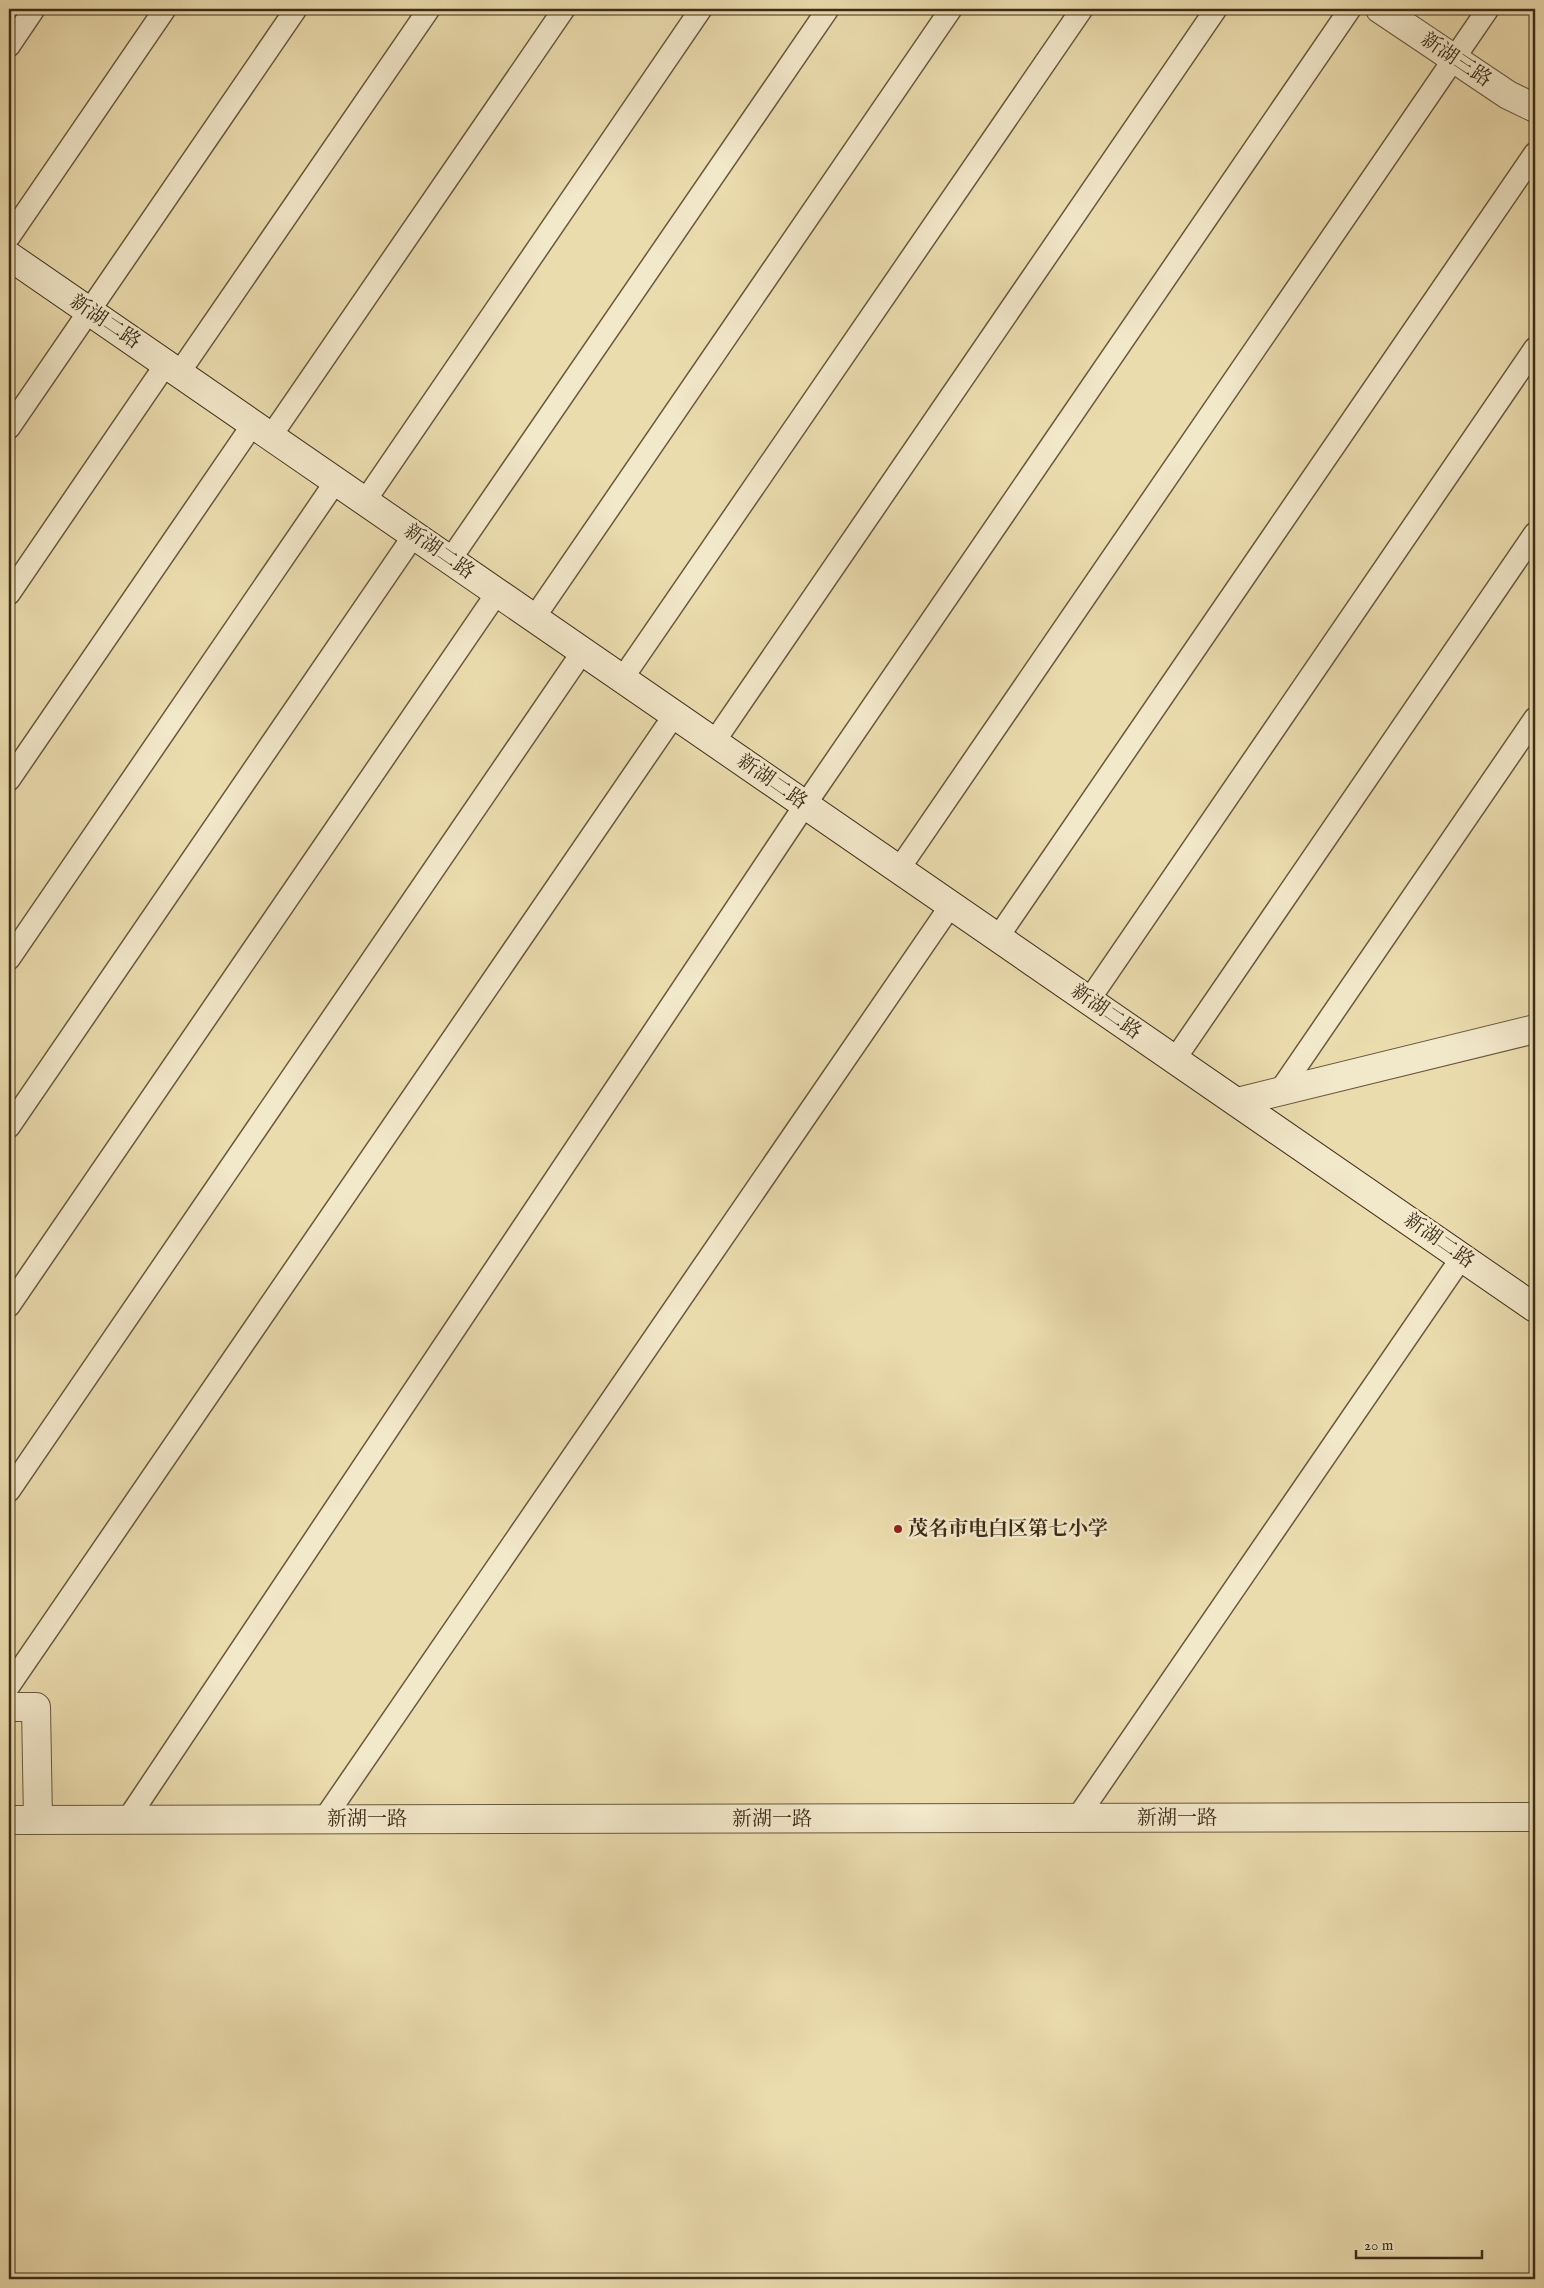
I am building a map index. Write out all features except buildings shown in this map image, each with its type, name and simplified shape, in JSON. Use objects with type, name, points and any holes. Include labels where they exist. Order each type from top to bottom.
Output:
[{"type":"street","name":"新湖三路","points":[[1380,9],[1508,95],[1535,108]]},
{"type":"street","name":"新湖二路","points":[[9,256],[1535,1308]]},
{"type":"street","points":[[1237,1102],[1535,1029]]},
{"type":"street","points":[[9,1707],[36,1708],[38,1820]]},
{"type":"street","name":"新湖一路","points":[[9,1820],[1535,1817]]},
{"type":"lane","points":[[9,46],[34,9]]},
{"type":"lane","points":[[9,237],[165,9]]},
{"type":"lane","points":[[9,428],[296,9]]},
{"type":"lane","points":[[9,594],[173,369],[429,9]]},
{"type":"lane","points":[[9,780],[564,9]]},
{"type":"lane","points":[[364,501],[702,9]]},
{"type":"lane","points":[[450,560],[828,9]]},
{"type":"lane","points":[[534,618],[951,9]]},
{"type":"lane","points":[[622,679],[1082,9]]},
{"type":"lane","points":[[714,742],[1216,9]]},
{"type":"lane","points":[[127,1820],[805,805],[1350,9]]},
{"type":"lane","points":[[899,869],[1488,9]]},
{"type":"lane","points":[[998,937],[1535,153]]},
{"type":"lane","points":[[1089,1000],[1535,348]]},
{"type":"lane","points":[[9,959],[336,481]]},
{"type":"lane","points":[[1175,1060],[1535,533]]},
{"type":"lane","points":[[9,1127],[414,535]]},
{"type":"lane","points":[[9,1306],[497,593]]},
{"type":"lane","points":[[9,1491],[583,652]]},
{"type":"lane","points":[[9,1686],[674,714]]},
{"type":"lane","points":[[1279,1092],[1535,718]]},
{"type":"lane","points":[[324,1819],[951,905]]},
{"type":"lane","points":[[1077,1818],[1462,1257]]},
{"type":"place","name":"茂名市电白区第七小学","points":[[898,1529]]}]
